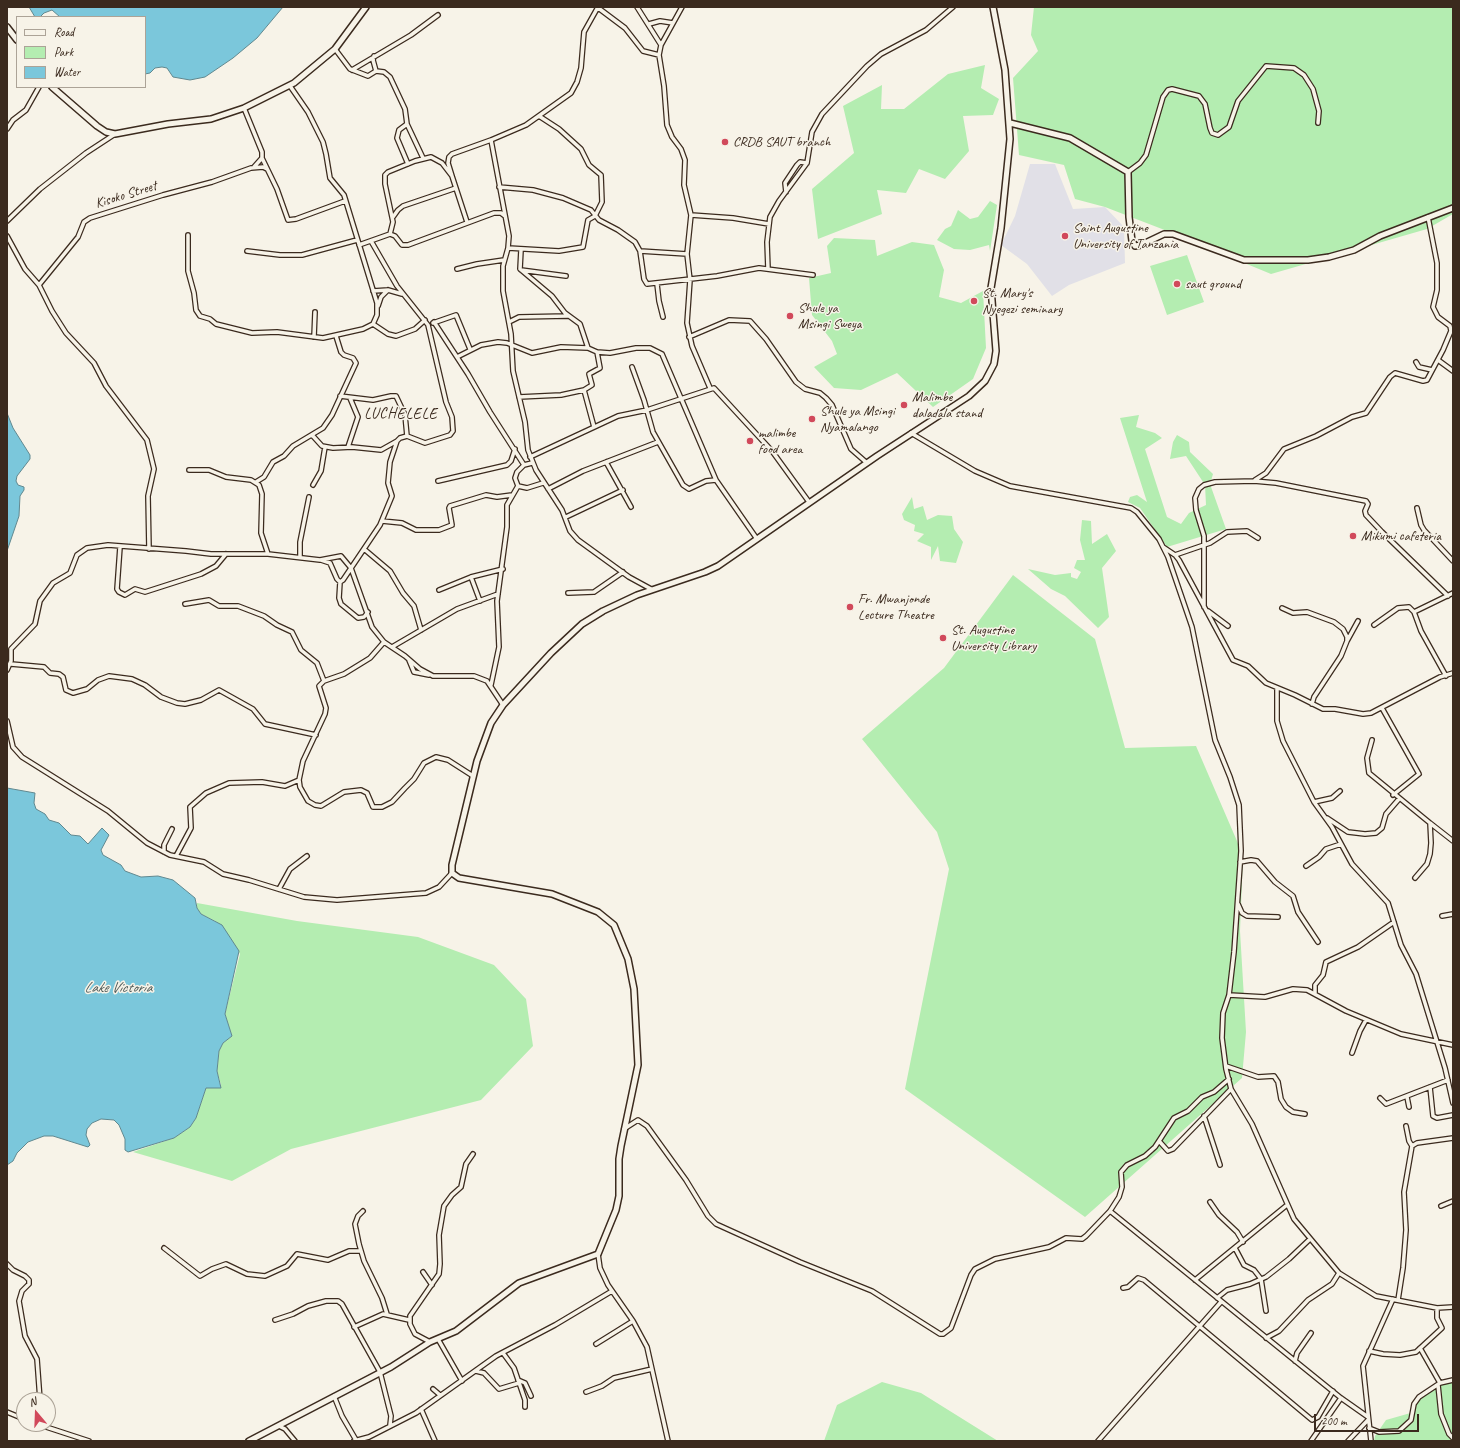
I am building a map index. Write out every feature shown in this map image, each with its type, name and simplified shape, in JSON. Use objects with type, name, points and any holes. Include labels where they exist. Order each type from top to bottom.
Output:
[{"type":"main road","points":[[53,88],[97,126],[106,132],[115,134],[168,124],[211,119],[244,108],[290,86],[335,49],[366,7]]},
{"type":"main road","points":[[249,1441],[380,1372],[430,1342],[462,1327],[519,1283],[598,1254],[616,1210],[619,1196],[619,1159],[638,1065],[634,988],[628,959],[614,925],[598,912],[552,894],[459,878],[452,873],[452,865],[473,776],[487,732],[503,705],[551,653],[582,624],[613,606],[651,589],[711,570],[981,386],[989,375],[994,364],[996,350],[991,283],[1001,228],[1009,160],[1010,122],[1005,70],[993,7]]},
{"type":"main road","points":[[7,27],[16,39]]},
{"type":"main road","points":[[1010,122],[1070,138],[1128,172],[1129,217],[1132,241],[1135,246],[1142,245],[1164,234],[1173,234],[1244,260],[1308,260],[1329,257],[1354,250],[1380,236],[1453,208]]},
{"type":"street","points":[[467,222],[448,163],[451,154],[491,140],[526,125],[567,97],[574,88],[581,68],[584,32],[598,7],[625,28],[643,51],[659,55]]},
{"type":"street","points":[[637,7],[661,45]]},
{"type":"street","points":[[682,7],[661,45],[659,55],[664,86],[666,125],[672,137],[681,149],[685,160],[684,185],[691,215],[687,254],[690,280],[686,318],[689,337],[710,388]]},
{"type":"street","points":[[768,269],[769,224],[773,210],[807,163],[816,123],[832,103],[881,54],[926,30],[953,7]]},
{"type":"street","points":[[352,70],[395,45],[438,15]]},
{"type":"street","points":[[649,24],[660,20],[673,23]]},
{"type":"street","points":[[335,49],[348,68],[352,70],[368,76],[376,71],[386,72],[390,77],[405,109],[407,124],[423,158]]},
{"type":"street","points":[[374,56],[373,60],[376,71]]},
{"type":"street","points":[[1128,172],[1140,163],[1146,155],[1163,97],[1168,90],[1172,89],[1199,96],[1202,99],[1212,133],[1218,135],[1229,127],[1238,101],[1266,66],[1294,68],[1304,76],[1313,89],[1318,105],[1318,123]]},
{"type":"street","points":[[290,86],[308,112],[323,142],[330,178],[344,195],[378,309]]},
{"type":"street","points":[[7,129],[14,120],[26,110],[38,88]]},
{"type":"street","points":[[244,108],[261,148],[262,158],[277,189],[288,220],[296,219],[345,200]]},
{"type":"street","points":[[508,248],[521,250],[558,251],[584,247],[588,220],[595,216],[602,202],[601,175],[586,162],[581,150],[559,129],[539,116]]},
{"type":"street","points":[[407,124],[399,130],[397,138],[408,164]]},
{"type":"street","points":[[7,221],[40,189],[86,153],[115,134]]},
{"type":"street","points":[[491,140],[509,236],[508,248],[504,260],[503,291],[509,322],[512,364],[532,463],[543,483],[566,517],[570,531],[578,540],[651,589]]},
{"type":"street","points":[[390,234],[393,226],[393,217],[385,184],[385,175],[423,158],[431,157],[438,160],[452,176]]},
{"type":"street","name":"Kisoko Street","points":[[39,285],[78,237],[84,222],[90,218],[163,195],[212,182],[256,166],[262,158]]},
{"type":"street","points":[[786,192],[785,183],[799,163],[807,163]]},
{"type":"street","name":"Kisoko Street","points":[[251,168],[263,167],[267,169]]},
{"type":"street","points":[[793,173],[802,169]]},
{"type":"street","points":[[499,187],[533,190],[549,194],[591,210],[599,220],[635,242],[640,251],[645,283],[657,284],[690,280],[759,268],[813,275]]},
{"type":"street","points":[[393,217],[403,206],[456,188]]},
{"type":"street","points":[[359,245],[390,234],[395,236],[402,245],[408,245],[467,222],[498,212],[506,217]]},
{"type":"street","points":[[691,215],[733,218],[769,224]]},
{"type":"street","points":[[1254,481],[1266,473],[1284,449],[1316,436],[1352,417],[1366,413],[1394,373],[1423,381],[1427,380],[1450,335],[1452,327],[1438,317],[1433,307],[1437,290],[1437,263],[1428,217]]},
{"type":"street","points":[[188,235],[188,270],[198,314],[220,326],[252,333],[277,332],[314,337],[336,336],[363,329],[373,324],[381,297],[388,290]]},
{"type":"street","points":[[7,236],[25,269],[39,285],[52,311],[66,333],[94,363],[106,386],[148,440],[154,469],[148,496],[149,549]]},
{"type":"street","points":[[247,251],[280,256],[302,255],[358,240]]},
{"type":"street","points":[[312,435],[325,446],[380,450],[403,436],[407,436],[425,443],[450,435],[454,431],[452,417],[446,402],[428,325],[393,281],[371,240]]},
{"type":"street","points":[[520,269],[521,250]]},
{"type":"street","points":[[640,251],[687,254]]},
{"type":"street","points":[[457,269],[504,260]]},
{"type":"street","points":[[759,268],[767,260]]},
{"type":"street","points":[[520,269],[566,276]]},
{"type":"street","points":[[520,269],[552,296],[562,309],[580,324],[588,348]]},
{"type":"street","points":[[657,284],[659,302],[663,317]]},
{"type":"street","points":[[373,291],[388,290],[402,294]]},
{"type":"street","points":[[314,337],[315,312]]},
{"type":"street","points":[[428,325],[456,315],[470,349]]},
{"type":"street","points":[[509,322],[519,317],[570,316]]},
{"type":"street","points":[[373,324],[388,334],[396,336],[415,329],[425,320]]},
{"type":"street","points":[[689,337],[729,320],[750,321],[766,339],[796,382],[806,389],[820,393],[832,405],[851,449],[867,463]]},
{"type":"street","points":[[434,322],[524,465]]},
{"type":"street","points":[[256,482],[264,477],[273,462],[284,456],[293,446],[327,424],[356,363],[353,358],[344,355],[341,352],[336,336]]},
{"type":"street","points":[[457,357],[470,349],[491,342],[503,342],[532,353],[561,347],[588,348],[597,352],[610,353],[636,348],[657,350],[666,360],[680,399],[702,445],[716,480],[756,540]]},
{"type":"street","points":[[519,397],[561,395],[584,390],[592,385],[589,374],[600,368],[597,352]]},
{"type":"street","points":[[1438,360],[1453,372]]},
{"type":"street","points":[[1416,362],[1417,366],[1432,370]]},
{"type":"street","points":[[632,368],[658,442],[686,489],[693,488],[706,480],[716,480]]},
{"type":"street","points":[[530,457],[618,416],[647,410],[710,388],[716,389],[749,425],[782,465],[809,502]]},
{"type":"street","points":[[584,390],[594,427]]},
{"type":"street","points":[[340,396],[373,400],[396,396],[405,415],[407,436]]},
{"type":"street","points":[[348,447],[358,417],[350,398]]},
{"type":"street","points":[[911,433],[986,477],[1010,486],[1131,508],[1144,521],[1163,547],[1192,628],[1215,740],[1237,795],[1242,845],[1229,995],[1223,1013],[1222,1038],[1231,1089],[1252,1124],[1294,1219],[1339,1273],[1376,1296],[1437,1308],[1453,1307]]},
{"type":"street","points":[[368,612],[364,617],[358,618],[341,604],[339,598],[340,582],[382,522],[392,496],[388,479],[390,462],[397,441]]},
{"type":"street","points":[[548,489],[573,476],[658,442]]},
{"type":"street","points":[[313,485],[321,471],[325,446]]},
{"type":"street","points":[[438,481],[507,465],[514,456],[514,449]]},
{"type":"street","points":[[606,462],[623,490],[631,507]]},
{"type":"street","points":[[518,486],[515,478],[517,472],[524,465],[532,463]]},
{"type":"street","points":[[189,470],[209,470],[230,478],[256,482],[262,491],[261,533],[268,554]]},
{"type":"street","points":[[1205,608],[1204,536],[1196,510],[1195,498],[1199,489],[1204,485],[1215,482],[1254,481],[1276,483],[1366,501],[1368,504],[1366,514],[1382,532],[1448,596]]},
{"type":"street","points":[[518,486],[527,488],[543,483]]},
{"type":"street","points":[[491,685],[500,638],[498,594],[503,569],[507,526],[507,505],[518,486]]},
{"type":"street","points":[[566,517],[623,490]]},
{"type":"street","points":[[382,522],[402,523],[416,530],[439,530],[452,525],[449,508],[450,506],[486,495],[497,497],[512,495]]},
{"type":"street","points":[[300,557],[300,542],[309,497]]},
{"type":"street","points":[[1417,508],[1418,518],[1424,530],[1453,561]]},
{"type":"street","points":[[1175,555],[1204,546],[1223,534],[1232,532],[1247,531],[1258,538]]},
{"type":"street","points":[[7,670],[11,664],[11,649],[35,624],[40,601],[53,583],[70,573],[79,553],[86,548],[95,546],[120,546],[226,554],[268,554],[300,557],[330,563],[337,579],[340,582]]},
{"type":"street","points":[[120,546],[117,589],[125,595],[136,589],[145,592],[194,577],[216,566],[226,554]]},
{"type":"street","points":[[1163,547],[1175,555],[1233,660],[1248,666],[1261,680],[1322,709],[1335,708],[1363,714],[1371,713],[1446,676],[1453,674]]},
{"type":"street","points":[[364,549],[390,571],[414,606],[421,630]]},
{"type":"street","points":[[320,560],[341,556],[351,568],[372,626],[384,642],[409,659],[420,669],[433,676]]},
{"type":"street","points":[[439,590],[471,577],[503,569]]},
{"type":"street","points":[[568,593],[594,592],[624,572]]},
{"type":"street","points":[[471,577],[480,601]]},
{"type":"street","points":[[1414,612],[1453,593]]},
{"type":"street","points":[[392,647],[457,609],[498,594]]},
{"type":"street","points":[[185,604],[209,600],[222,606],[238,606],[264,616],[277,625],[292,632],[301,650],[317,663],[324,681]]},
{"type":"street","points":[[1374,625],[1398,608],[1409,607],[1414,612],[1415,619],[1446,676]]},
{"type":"street","points":[[1205,608],[1228,626]]},
{"type":"street","points":[[1282,608],[1293,613],[1307,612],[1334,622],[1343,629],[1347,641]]},
{"type":"street","points":[[1312,704],[1314,697],[1341,656],[1358,621]]},
{"type":"street","points":[[384,642],[375,654],[344,674],[324,681],[319,688],[325,703],[326,714],[303,761],[299,780],[304,796],[309,803],[315,806],[324,806],[344,792],[356,790],[366,793],[373,807],[378,808],[392,802],[414,779],[420,767],[432,758],[445,758],[473,776]]},
{"type":"street","points":[[409,659],[414,672],[433,676],[474,676],[482,678],[491,685],[503,705]]},
{"type":"street","points":[[11,664],[44,667],[49,673],[62,675],[66,690],[73,693],[87,688],[98,680],[109,676],[132,679],[146,685],[161,697],[185,704],[201,700],[219,690],[253,709],[265,724],[316,736]]},
{"type":"street","points":[[1278,688],[1277,721],[1283,741],[1314,802],[1326,818],[1359,873],[1386,900],[1401,945],[1416,974],[1448,1080],[1453,1103]]},
{"type":"street","points":[[1382,708],[1419,774],[1393,795]]},
{"type":"street","points":[[7,721],[17,753],[108,811],[136,836],[164,852],[204,862],[223,874],[304,897],[325,900],[420,894],[439,887],[452,873]]},
{"type":"street","points":[[307,734],[312,744]]},
{"type":"street","points":[[1372,740],[1367,758],[1368,773],[1373,779],[1385,786],[1393,795],[1453,840]]},
{"type":"street","points":[[176,856],[191,828],[190,807],[206,793],[229,783],[262,782],[285,786],[299,780]]},
{"type":"street","points":[[1314,802],[1332,798],[1340,791]]},
{"type":"street","points":[[1326,818],[1348,832],[1365,834],[1376,833],[1382,828],[1386,814],[1399,799]]},
{"type":"street","points":[[1415,878],[1427,864],[1430,854],[1432,843],[1430,823]]},
{"type":"street","points":[[164,852],[165,843],[172,829]]},
{"type":"street","points":[[1306,866],[1319,857],[1326,849],[1341,844]]},
{"type":"street","points":[[279,889],[290,869],[308,856]]},
{"type":"street","points":[[1240,862],[1251,860],[1257,862],[1275,882],[1291,894],[1298,912],[1318,942]]},
{"type":"street","points":[[1237,902],[1242,913],[1247,916],[1278,917]]},
{"type":"street","points":[[1442,916],[1453,914]]},
{"type":"street","points":[[1315,994],[1315,985],[1323,975],[1326,962],[1358,946],[1394,922]]},
{"type":"street","points":[[1229,995],[1265,997],[1299,989],[1315,994],[1366,1020],[1401,1034],[1453,1046]]},
{"type":"street","points":[[1352,1053],[1360,1031],[1366,1020]]},
{"type":"street","points":[[1226,1066],[1258,1077],[1274,1076],[1278,1082],[1281,1099],[1286,1107],[1293,1112],[1305,1114]]},
{"type":"street","points":[[624,1129],[638,1120],[647,1126],[682,1174],[708,1216],[716,1224],[800,1262],[872,1292],[940,1334],[946,1333],[951,1328],[971,1275],[982,1265],[1002,1257],[1049,1247],[1066,1238],[1082,1239],[1091,1232],[1110,1211],[1121,1192],[1121,1172],[1127,1165],[1150,1152],[1159,1141],[1170,1122],[1188,1111],[1202,1097],[1214,1092],[1229,1079]]},
{"type":"street","points":[[1380,1098],[1386,1104],[1408,1097],[1448,1080]]},
{"type":"street","points":[[1430,1087],[1433,1116],[1437,1118],[1453,1115]]},
{"type":"street","points":[[1159,1141],[1166,1150],[1170,1151],[1231,1089]]},
{"type":"street","points":[[1408,1097],[1409,1107]]},
{"type":"street","points":[[1204,1116],[1220,1165]]},
{"type":"street","points":[[1398,1300],[1403,1268],[1406,1230],[1404,1192],[1412,1146],[1409,1141],[1406,1126]]},
{"type":"street","points":[[1412,1146],[1417,1143],[1453,1138]]},
{"type":"street","points":[[430,1342],[415,1334],[409,1320],[411,1313],[432,1285],[440,1269],[439,1235],[444,1206],[452,1195],[461,1187],[466,1164],[473,1154]]},
{"type":"street","points":[[1441,1206],[1453,1201]]},
{"type":"street","points":[[1210,1202],[1219,1215],[1237,1232],[1243,1242]]},
{"type":"street","points":[[1195,1280],[1287,1205]]},
{"type":"street","points":[[363,1211],[358,1216],[355,1224],[360,1251],[382,1298],[386,1314]]},
{"type":"street","points":[[1110,1211],[1340,1398],[1368,1419]]},
{"type":"street","points":[[1217,1298],[1227,1290],[1261,1279],[1289,1259],[1310,1239]]},
{"type":"street","points":[[164,1248],[200,1276],[212,1269],[226,1264],[247,1274],[265,1276],[287,1266],[297,1254],[328,1260],[349,1251],[360,1251]]},
{"type":"street","points":[[1235,1248],[1244,1264],[1254,1270],[1261,1279],[1266,1311]]},
{"type":"street","points":[[598,1254],[600,1268],[612,1291],[633,1321],[647,1348],[668,1441]]},
{"type":"street","points":[[7,1264],[13,1270],[25,1276],[29,1280],[29,1284],[22,1291],[19,1301],[25,1336],[37,1359],[39,1392]]},
{"type":"street","points":[[422,1272],[432,1285]]},
{"type":"street","points":[[1266,1338],[1279,1331],[1308,1300],[1332,1284],[1339,1273]]},
{"type":"street","points":[[1123,1288],[1128,1287],[1138,1278],[1144,1280],[1312,1420],[1318,1417],[1332,1391]]},
{"type":"street","points":[[334,1396],[342,1416],[358,1440],[370,1439],[390,1425],[421,1409],[503,1353],[612,1291]]},
{"type":"street","points":[[1371,1441],[1363,1366],[1393,1299]]},
{"type":"street","points":[[275,1320],[293,1314],[308,1306],[332,1300],[342,1304],[380,1372],[391,1416],[390,1425]]},
{"type":"street","points":[[1098,1441],[1201,1327],[1221,1302]]},
{"type":"street","points":[[1370,1351],[1383,1354],[1409,1354],[1416,1352],[1442,1328],[1437,1318],[1437,1308]]},
{"type":"street","points":[[354,1327],[372,1317],[386,1314],[409,1320]]},
{"type":"street","points":[[596,1344],[633,1321]]},
{"type":"street","points":[[1296,1362],[1297,1354],[1311,1333]]},
{"type":"street","points":[[438,1339],[462,1381]]},
{"type":"street","points":[[1420,1348],[1439,1384],[1441,1414],[1453,1438]]},
{"type":"street","points":[[503,1353],[514,1368],[525,1400],[525,1407]]},
{"type":"street","points":[[586,1392],[602,1386],[614,1378],[652,1369]]},
{"type":"street","points":[[476,1371],[484,1373],[499,1388],[519,1382],[525,1383],[531,1396]]},
{"type":"street","points":[[1369,1428],[1379,1432],[1399,1431],[1411,1420],[1416,1400],[1439,1384],[1453,1380]]},
{"type":"street","points":[[433,1389],[440,1395]]},
{"type":"street","points":[[1311,1441],[1340,1398]]},
{"type":"street","points":[[421,1409],[435,1441]]},
{"type":"street","points":[[1348,1441],[1368,1419]]},
{"type":"street","points":[[278,1426],[285,1429],[295,1441]]},
{"type":"street","points":[[56,1431],[88,1441]]},
{"type":"shaded area","name":"Saint Augustine University of Tanzania","points":[[1030,164],[1055,164],[1073,209],[1105,207],[1124,227],[1125,263],[1069,285],[1052,296],[1027,264],[1001,245],[1015,216]]},
{"type":"green space","points":[[1034,7],[1453,7],[1453,214],[1427,229],[1271,274],[1105,207],[1075,199],[1064,165],[1019,155],[1013,78],[1038,51],[1031,35]]},
{"type":"green space","points":[[985,65],[981,88],[999,99],[993,115],[963,116],[969,151],[945,179],[919,169],[906,193],[877,190],[882,214],[818,239],[812,189],[854,153],[843,106],[882,85],[881,109],[904,109],[948,74]]},
{"type":"green space","points":[[990,201],[997,205],[990,251],[989,245],[970,250],[954,249],[937,240],[945,229],[951,226],[958,210],[970,219],[978,217]]},
{"type":"green space","points":[[834,238],[875,240],[877,256],[912,242],[934,245],[944,270],[939,297],[961,303],[983,291],[986,348],[973,379],[933,407],[897,373],[861,390],[834,388],[814,367],[837,354],[832,341],[812,315],[809,278],[831,273],[827,246]]},
{"type":"green space","name":"saut ground","points":[[1187,255],[1204,302],[1167,315],[1150,266]]},
{"type":"green space","points":[[1139,415],[1136,427],[1155,433],[1162,438],[1145,449],[1167,517],[1181,524],[1189,513],[1206,505],[1205,485],[1186,456],[1170,459],[1173,442],[1177,435],[1189,442],[1190,452],[1213,474],[1210,484],[1226,529],[1167,547],[1140,508],[1128,502],[1130,497],[1137,495],[1147,502],[1120,418]]},
{"type":"green space","points":[[912,497],[914,509],[923,506],[927,520],[938,515],[952,516],[954,529],[963,542],[956,563],[940,561],[938,546],[931,560],[931,547],[917,541],[924,534],[914,531],[915,525],[904,520],[902,514]]},
{"type":"green space","points":[[1082,520],[1091,521],[1092,544],[1107,534],[1116,551],[1102,568],[1109,617],[1098,628],[1065,596],[1051,589],[1028,569],[1055,575],[1071,573],[1071,577],[1077,579],[1081,572],[1074,568],[1077,560],[1085,560],[1080,540]]},
{"type":"green space","points":[[1013,575],[1095,639],[1125,748],[1196,746],[1243,855],[1240,931],[1246,1032],[1242,1078],[1085,1217],[905,1089],[949,869],[937,832],[862,739],[944,668]]},
{"type":"green space","points":[[197,903],[297,921],[418,937],[494,965],[526,999],[533,1046],[481,1100],[291,1149],[232,1181],[133,1152],[174,1138],[190,1127],[196,1118],[206,1088],[221,1085],[217,1071],[219,1051],[223,1043],[232,1036],[225,1014],[240,954],[231,940],[215,921],[201,914],[197,908]]},
{"type":"green space","points":[[1453,1381],[1453,1441],[1374,1441],[1375,1436],[1386,1420],[1414,1412],[1416,1402],[1425,1394],[1442,1384]]},
{"type":"green space","points":[[882,1382],[921,1393],[998,1441],[824,1441],[837,1405]]},
{"type":"water","points":[[29,7],[283,7],[257,38],[233,58],[205,77],[190,80],[173,77],[167,68],[162,67],[155,68],[150,73],[146,74],[146,16],[59,16],[52,10],[41,16],[34,16]]},
{"type":"water","points":[[7,413],[13,428],[30,455],[30,459],[17,476],[16,481],[18,485],[24,487],[24,490],[20,496],[19,516],[7,551]]},
{"type":"water","name":"Lake Victoria","points":[[7,788],[35,793],[34,803],[36,809],[45,814],[49,820],[59,823],[71,835],[80,836],[88,844],[102,828],[109,835],[101,850],[103,855],[121,865],[125,871],[141,877],[158,876],[173,880],[195,898],[197,908],[201,914],[222,925],[239,951],[225,1014],[232,1036],[223,1043],[219,1051],[217,1071],[221,1088],[206,1088],[196,1118],[190,1127],[174,1138],[128,1152],[125,1150],[125,1139],[119,1125],[114,1120],[101,1119],[92,1123],[87,1129],[86,1135],[90,1145],[88,1147],[53,1136],[44,1136],[28,1142],[17,1153],[13,1161],[7,1165]]},
{"type":"place","name":"CRDB SAUT branch","points":[[725,142]]},
{"type":"place","name":"Saint Augustine University of Tanzania","points":[[1065,236]]},
{"type":"place","name":"saut ground","points":[[1177,284]]},
{"type":"place","name":"St. Mary's Nyegezi seminary","points":[[974,301]]},
{"type":"place","name":"Shule ya Msingi Sweya","points":[[790,316]]},
{"type":"place","name":"Malimbe daladala stand","points":[[904,405]]},
{"type":"place","name":"Shule ya Msingi Nyamalango","points":[[812,419]]},
{"type":"place","name":"malimbe food area","points":[[750,441]]},
{"type":"place","name":"Mikumi cafeteria","points":[[1353,536]]},
{"type":"place","name":"Fr. Mwanjonde Lecture Theatre","points":[[850,607]]},
{"type":"place","name":"St. Augustine University Library","points":[[943,638]]},
{"type":"district","name":"LUCHELELE","points":[[401,414]]}]
